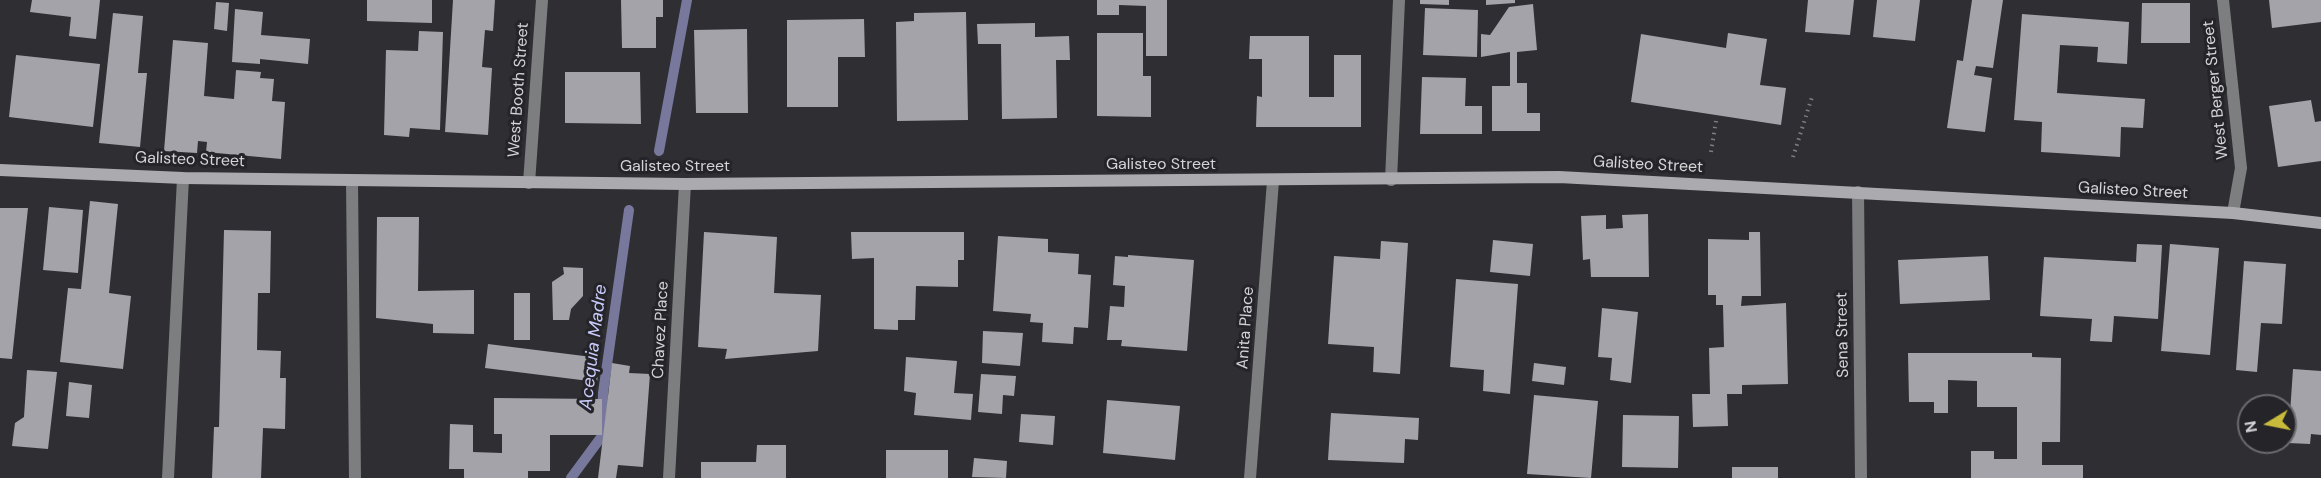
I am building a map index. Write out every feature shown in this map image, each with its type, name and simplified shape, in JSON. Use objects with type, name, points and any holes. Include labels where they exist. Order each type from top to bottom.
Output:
[{"type":"street","name":"West Booth Street","points":[[529,183],[542,0]]},
{"type":"street","points":[[1391,180],[1399,0]]},
{"type":"street","name":"West Berger Street","points":[[2223,0],[2241,168],[2233,213]]},
{"type":"street","name":"Galisteo Street","points":[[0,170],[183,178],[685,184],[1559,177],[2233,213],[2321,222]]},
{"type":"street","points":[[168,478],[183,178]]},
{"type":"street","points":[[352,181],[355,478]]},
{"type":"street","name":"Anita Place","points":[[1250,478],[1273,181]]},
{"type":"street","name":"Chavez Place","points":[[669,478],[685,184]]},
{"type":"street","name":"Sena Street","points":[[1858,192],[1861,478]]},
{"type":"path","points":[[1793,158],[1812,97]]},
{"type":"path","points":[[1711,152],[1716,121]]},
{"type":"building","points":[[32,0],[100,0],[96,39],[69,36],[71,17],[30,12]]},
{"type":"building","points":[[367,0],[432,0],[432,23],[367,21]]},
{"type":"building","points":[[453,0],[495,0],[493,31],[485,30],[482,67],[492,68],[488,135],[445,132]]},
{"type":"building","points":[[621,0],[663,0],[663,17],[656,17],[656,48],[622,48]]},
{"type":"building","points":[[1097,0],[1167,0],[1167,56],[1146,56],[1146,6],[1119,5],[1119,15],[1097,15]]},
{"type":"building","points":[[1420,0],[1449,0],[1449,5],[1420,4]]},
{"type":"building","points":[[1486,0],[1515,0],[1515,3],[1486,5]]},
{"type":"building","points":[[1808,0],[1854,0],[1850,35],[1805,32]]},
{"type":"building","points":[[1877,0],[1920,0],[1915,41],[1873,37]]},
{"type":"building","points":[[1972,0],[2003,0],[1993,68],[1976,66],[1974,75],[1992,78],[1985,132],[1947,128],[1957,60],[1963,61]]},
{"type":"building","points":[[2269,0],[2321,0],[2321,22],[2272,28]]},
{"type":"building","points":[[216,2],[229,3],[227,31],[214,29]]},
{"type":"building","points":[[2142,3],[2190,3],[2190,43],[2141,43]]},
{"type":"building","points":[[1533,4],[1537,50],[1517,52],[1517,83],[1527,83],[1527,113],[1540,113],[1540,131],[1492,131],[1492,86],[1510,86],[1510,52],[1481,57],[1481,34],[1490,35],[1509,7]]},
{"type":"building","points":[[1425,8],[1478,10],[1477,57],[1423,55]]},
{"type":"building","points":[[235,9],[263,12],[261,35],[310,39],[308,64],[260,59],[260,64],[232,62]]},
{"type":"building","points":[[966,12],[968,120],[897,121],[896,22],[914,21],[914,13]]},
{"type":"building","points":[[113,13],[143,16],[138,73],[147,73],[140,147],[99,143]]},
{"type":"building","points":[[2022,14],[2129,22],[2127,64],[2097,62],[2098,47],[2060,45],[2057,93],[2145,99],[2143,128],[2121,127],[2120,157],[2041,152],[2042,122],[2014,120]]},
{"type":"building","points":[[864,19],[865,57],[838,57],[838,107],[787,107],[787,20]]},
{"type":"building","points":[[1035,23],[1035,37],[1069,36],[1070,60],[1056,60],[1057,118],[1002,119],[1001,44],[978,44],[977,24]]},
{"type":"building","points":[[747,29],[748,113],[696,113],[694,30]]},
{"type":"building","points":[[419,31],[443,32],[440,130],[410,128],[409,137],[384,135],[386,50],[418,51]]},
{"type":"building","points":[[1097,33],[1143,33],[1143,76],[1151,76],[1151,117],[1097,116]]},
{"type":"building","points":[[1728,33],[1767,39],[1760,85],[1786,88],[1781,125],[1631,102],[1641,34],[1726,48]]},
{"type":"building","points":[[1250,36],[1309,36],[1309,97],[1334,97],[1334,55],[1361,55],[1361,127],[1256,127],[1257,96],[1262,97],[1262,59],[1249,59]]},
{"type":"building","points":[[173,40],[208,43],[204,96],[234,99],[236,70],[261,72],[260,78],[274,79],[272,101],[285,102],[281,159],[206,152],[207,142],[198,141],[197,153],[164,151]]},
{"type":"building","points":[[16,55],[100,64],[93,127],[9,117]]},
{"type":"building","points":[[565,72],[640,72],[641,124],[565,123]]},
{"type":"building","points":[[1422,77],[1466,78],[1465,106],[1482,106],[1482,134],[1420,134]]},
{"type":"building","points":[[2311,100],[2315,122],[2321,121],[2321,161],[2278,167],[2269,106]]},
{"type":"building","points":[[90,201],[118,204],[109,293],[131,296],[123,369],[60,362],[68,288],[81,289]]},
{"type":"building","points":[[49,207],[83,210],[78,273],[43,270]]},
{"type":"building","points":[[0,208],[28,208],[12,359],[0,358]]},
{"type":"building","points":[[1648,214],[1649,277],[1591,277],[1590,259],[1583,260],[1581,216],[1606,215],[1606,229],[1623,228],[1622,215]]},
{"type":"building","points":[[377,217],[419,217],[418,291],[474,290],[474,334],[433,333],[433,324],[376,318]]},
{"type":"building","points":[[224,230],[271,231],[270,293],[258,293],[257,350],[281,351],[280,378],[286,378],[285,429],[263,428],[261,478],[212,478],[214,427],[219,427]]},
{"type":"building","points":[[704,232],[777,237],[774,293],[821,295],[818,351],[725,359],[727,349],[698,347]]},
{"type":"building","points":[[851,232],[964,232],[964,260],[958,260],[958,287],[916,286],[915,320],[898,320],[898,330],[874,329],[874,258],[852,259]]},
{"type":"building","points":[[1749,232],[1760,232],[1761,296],[1742,296],[1741,306],[1786,303],[1788,384],[1742,385],[1742,394],[1727,394],[1728,426],[1693,427],[1692,394],[1710,394],[1709,348],[1724,347],[1723,305],[1716,305],[1716,295],[1708,295],[1708,239],[1749,240]]},
{"type":"building","points":[[998,236],[1048,239],[1048,252],[1079,254],[1078,274],[1091,275],[1088,328],[1074,327],[1073,344],[1042,342],[1043,323],[1030,322],[1031,314],[993,311]]},
{"type":"building","points":[[1493,240],[1533,244],[1530,276],[1490,272]]},
{"type":"building","points":[[1381,241],[1408,243],[1400,374],[1373,372],[1374,347],[1328,344],[1334,256],[1380,259]]},
{"type":"building","points":[[2137,244],[2162,245],[2158,319],[2114,316],[2112,342],[2090,341],[2092,319],[2040,316],[2044,257],[2136,262]]},
{"type":"building","points":[[2170,244],[2219,248],[2210,355],[2161,351]]},
{"type":"building","points":[[1128,255],[1194,260],[1187,351],[1121,346],[1122,340],[1107,340],[1110,306],[1124,307],[1125,286],[1113,285],[1115,256],[1128,257]]},
{"type":"building","points":[[1988,256],[1990,300],[1900,304],[1898,260]]},
{"type":"building","points":[[2244,261],[2286,264],[2282,324],[2261,323],[2257,372],[2236,370]]},
{"type":"building","points":[[563,267],[583,268],[583,296],[571,309],[569,320],[553,320],[552,282],[564,274]]},
{"type":"building","points":[[1456,279],[1518,284],[1510,394],[1483,391],[1484,370],[1450,367]]},
{"type":"building","points":[[514,293],[530,293],[530,340],[514,340]]},
{"type":"building","points":[[1602,308],[1638,312],[1631,383],[1610,380],[1612,358],[1598,357]]},
{"type":"building","points":[[983,331],[1023,333],[1020,366],[982,363]]},
{"type":"building","points":[[488,344],[600,358],[597,382],[485,368]]},
{"type":"building","points":[[1908,353],[2032,353],[2032,357],[2061,358],[2060,442],[2042,442],[2042,465],[2083,465],[2083,478],[1971,478],[1971,451],[1994,451],[1994,459],[2017,459],[2017,407],[1977,407],[1977,381],[1948,380],[1948,413],[1934,413],[1934,402],[1909,402]]},
{"type":"building","points":[[906,357],[957,361],[954,393],[973,394],[971,420],[914,415],[916,393],[904,391]]},
{"type":"building","points":[[612,363],[630,366],[629,373],[650,374],[643,467],[618,465],[616,478],[598,478]]},
{"type":"building","points":[[1534,363],[1566,367],[1564,385],[1532,381]]},
{"type":"building","points":[[2293,369],[2321,371],[2321,435],[2311,434],[2310,444],[2297,443],[2297,394],[2291,394]]},
{"type":"building","points":[[27,370],[57,372],[48,449],[12,446],[15,423],[24,417]]},
{"type":"building","points":[[981,374],[1016,376],[1014,396],[1003,395],[1002,414],[978,412]]},
{"type":"building","points":[[69,382],[92,385],[89,418],[66,416]]},
{"type":"building","points":[[1534,395],[1598,401],[1591,478],[1527,474]]},
{"type":"building","points":[[494,398],[602,399],[602,435],[550,435],[550,471],[528,471],[528,478],[464,478],[464,469],[449,469],[450,424],[473,425],[473,452],[502,453],[502,434],[494,434]]},
{"type":"building","points":[[1107,400],[1180,406],[1175,460],[1103,453]]},
{"type":"building","points":[[1331,413],[1419,418],[1418,440],[1405,439],[1404,463],[1328,460]]},
{"type":"building","points":[[1021,414],[1055,416],[1053,445],[1019,442]]},
{"type":"building","points":[[1623,415],[1679,416],[1678,468],[1622,467]]},
{"type":"building","points":[[757,445],[786,445],[786,478],[701,478],[701,462],[756,462]]},
{"type":"building","points":[[886,450],[948,450],[948,478],[886,478]]},
{"type":"building","points":[[974,458],[1007,461],[1006,478],[972,477]]},
{"type":"building","points":[[1732,467],[1778,467],[1778,478],[1732,478]]},
{"type":"waterway","name":"Acequia Madre","points":[[659,151],[687,0]]},
{"type":"waterway","name":"Acequia Madre","points":[[571,478],[602,436],[603,393],[629,210]]}]
